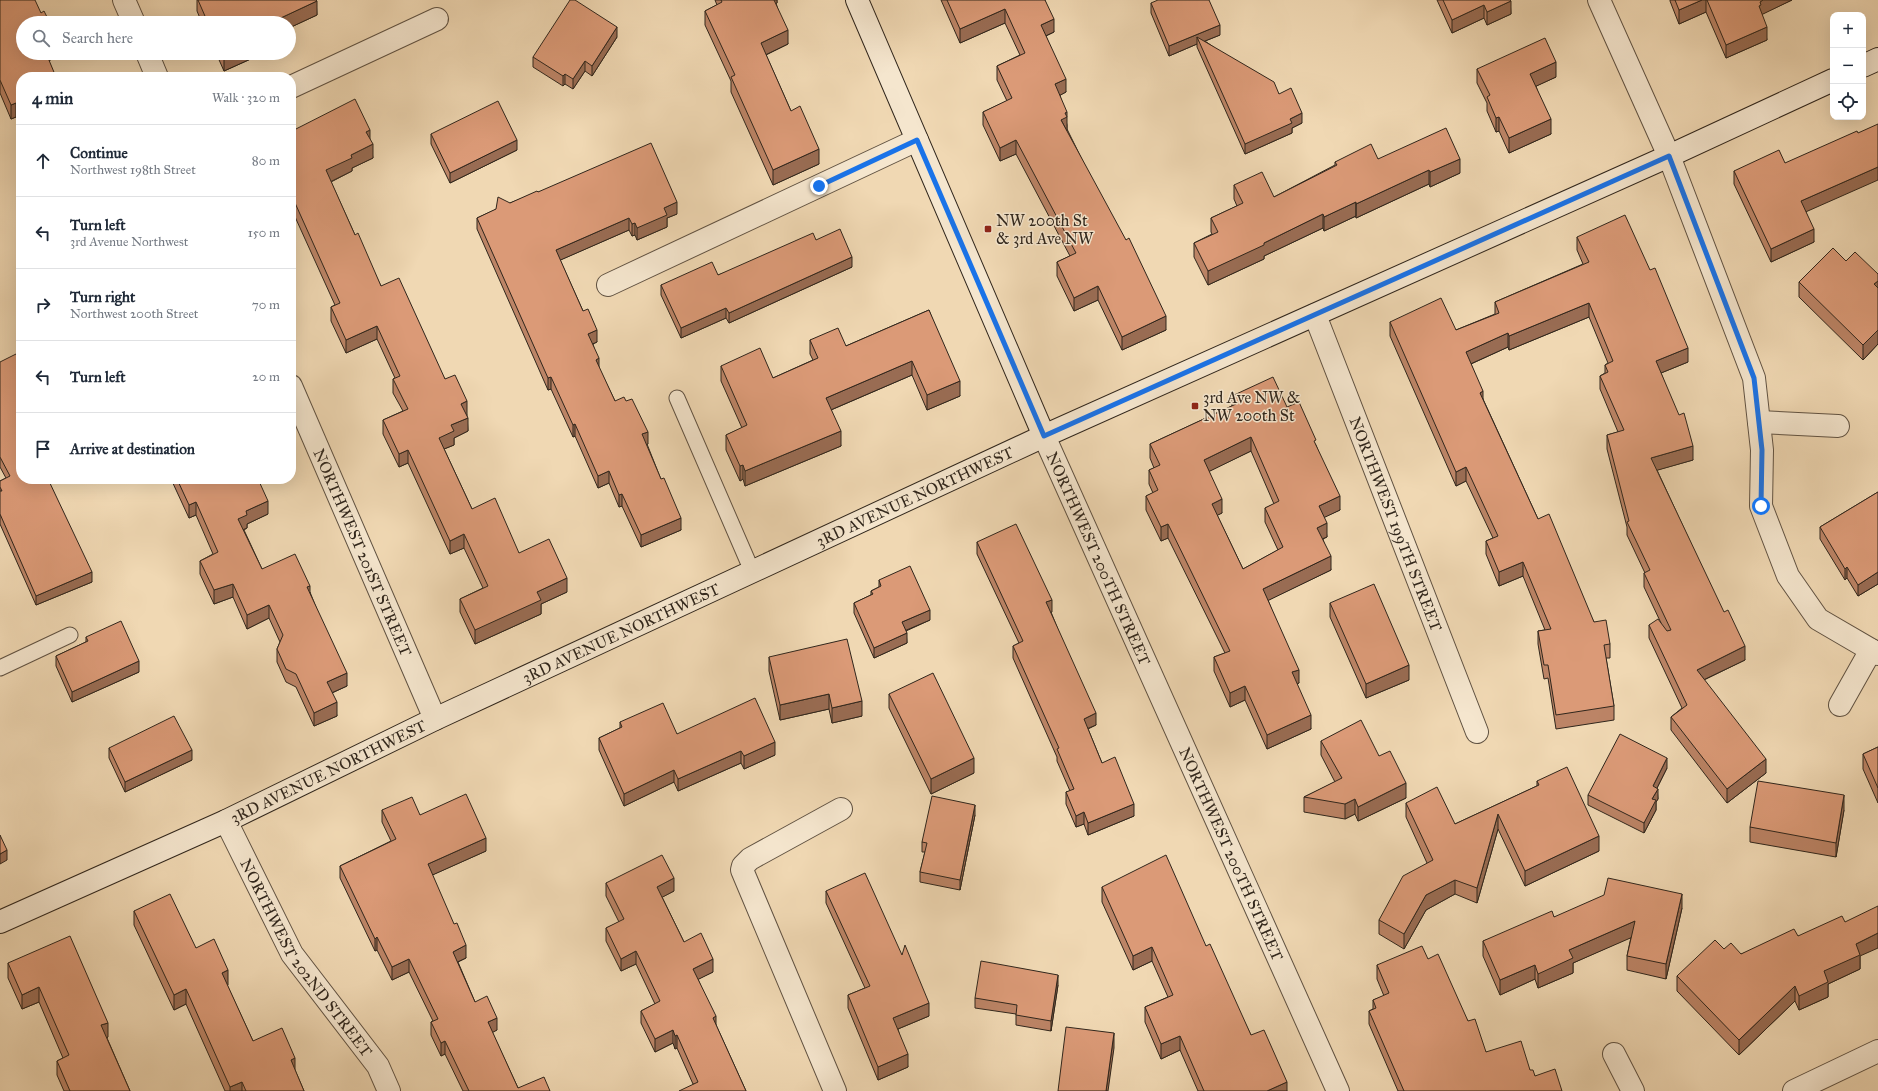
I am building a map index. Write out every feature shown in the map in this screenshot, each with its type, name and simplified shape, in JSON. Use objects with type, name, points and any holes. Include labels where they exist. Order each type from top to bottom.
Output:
[{"type":"street","points":[[124,0],[131,16]]},
{"type":"street","name":"NORTHWEST 200TH STREET","points":[[857,0],[1044,436],[1338,1091]]},
{"type":"street","points":[[1599,0],[1669,156],[1754,378],[1762,450],[1761,506],[1788,576],[1818,619],[1875,652],[1840,705]]},
{"type":"street","points":[[296,85],[437,19]]},
{"type":"street","points":[[1866,65],[1878,59]]},
{"type":"street","points":[[150,60],[155,72]]},
{"type":"street","name":"3RD AVENUE NORTHWEST","points":[[0,922],[226,821],[435,719],[1044,436],[1669,156],[1830,81]]},
{"type":"street","points":[[608,285],[917,140]]},
{"type":"street","name":"NORTHWEST 199TH STREET","points":[[1315,315],[1477,732]]},
{"type":"street","name":"NORTHWEST 201ST STREET","points":[[296,398],[435,719]]},
{"type":"street","points":[[1759,422],[1838,426]]},
{"type":"street","points":[[834,1091],[743,874],[743,866],[750,859],[840,809]]},
{"type":"street","name":"NORTHWEST 202ND STREET","points":[[226,821],[292,954],[378,1066],[389,1091]]},
{"type":"street","points":[[1794,1091],[1878,1051]]},
{"type":"street","points":[[1614,1054],[1633,1091]]},
{"type":"lane","points":[[677,398],[752,572]]},
{"type":"lane","points":[[0,668],[70,635]]},
{"type":"building","points":[[0,0],[35,0],[41,13],[44,11],[46,16],[16,16],[16,60],[49,60],[54,72],[16,72],[16,103],[11,105],[0,80]]},
{"type":"building","points":[[198,0],[317,1],[285,16],[205,16]]},
{"type":"building","points":[[570,0],[575,0],[617,27],[592,66],[585,61],[573,79],[565,74],[563,76],[533,57]]},
{"type":"building","points":[[721,0],[774,0],[788,30],[761,43],[791,111],[800,106],[819,149],[773,170],[731,77],[735,75],[705,11],[722,2]]},
{"type":"building","points":[[947,0],[1045,0],[1054,19],[1041,25],[1066,79],[1055,84],[1067,112],[1065,113],[1067,117],[1061,120],[1126,240],[1129,238],[1166,316],[1122,337],[1098,286],[1074,298],[1057,262],[1076,253],[1016,140],[1000,148],[983,112],[1012,98],[997,66],[1025,53],[1005,9],[960,29]]},
{"type":"building","points":[[1158,0],[1209,0],[1220,25],[1169,46],[1151,3]]},
{"type":"building","points":[[1443,0],[1511,1],[1487,12],[1484,5],[1452,20]]},
{"type":"building","points":[[1675,0],[1702,0],[1679,10]]},
{"type":"building","points":[[1707,0],[1763,0],[1760,2],[1761,5],[1759,6],[1767,27],[1726,45]]},
{"type":"building","points":[[1197,37],[1274,82],[1279,94],[1291,88],[1302,113],[1290,119],[1292,123],[1245,144]]},
{"type":"building","points":[[1545,38],[1556,62],[1530,74],[1551,119],[1509,138],[1499,117],[1496,118],[1487,97],[1490,95],[1477,69]]},
{"type":"building","points":[[355,99],[370,130],[366,132],[373,144],[351,155],[352,158],[326,170],[355,235],[358,233],[381,286],[399,278],[445,379],[455,375],[467,401],[461,404],[468,418],[451,425],[454,431],[439,438],[472,509],[495,498],[519,553],[549,539],[567,578],[537,592],[541,600],[475,630],[460,599],[488,586],[464,534],[450,541],[408,450],[399,454],[383,420],[408,409],[393,379],[400,376],[377,326],[346,340],[331,307],[340,303],[296,205],[296,129]]},
{"type":"building","points":[[498,101],[517,140],[450,173],[431,134]]},
{"type":"building","points":[[1878,124],[1878,167],[1801,201],[1814,229],[1771,249],[1734,171],[1779,150],[1785,163],[1857,131],[1858,133]]},
{"type":"building","points":[[1446,128],[1460,159],[1430,172],[1429,170],[1356,204],[1356,202],[1324,217],[1323,214],[1264,243],[1264,245],[1208,271],[1194,243],[1218,232],[1211,218],[1243,203],[1234,185],[1262,172],[1274,197],[1337,165],[1335,162],[1371,144],[1378,159]]},
{"type":"building","points":[[651,143],[677,202],[664,208],[667,215],[637,228],[635,223],[632,224],[629,218],[556,250],[583,311],[588,309],[597,330],[588,334],[599,358],[596,360],[615,401],[624,397],[626,401],[632,399],[648,432],[642,434],[661,479],[664,478],[681,518],[641,535],[622,494],[619,495],[609,471],[598,476],[575,424],[573,425],[551,377],[548,378],[477,218],[496,209],[498,197],[510,203]]},
{"type":"building","points":[[1625,215],[1650,270],[1655,268],[1688,348],[1656,361],[1679,415],[1684,413],[1693,446],[1651,458],[1724,612],[1728,610],[1745,646],[1697,670],[1766,759],[1727,789],[1671,717],[1687,705],[1649,625],[1658,619],[1667,631],[1671,630],[1644,573],[1650,570],[1627,522],[1629,521],[1607,435],[1624,430],[1600,376],[1608,372],[1605,365],[1613,361],[1589,303],[1509,336],[1508,333],[1466,352],[1483,391],[1480,393],[1538,519],[1549,514],[1594,622],[1606,620],[1610,644],[1604,645],[1614,706],[1556,715],[1548,665],[1544,665],[1538,631],[1551,629],[1523,562],[1499,572],[1486,541],[1498,536],[1466,467],[1456,472],[1390,322],[1441,298],[1456,330],[1499,313],[1495,302],[1589,262],[1577,237]]},
{"type":"building","points":[[840,229],[852,257],[729,313],[726,308],[681,328],[661,285],[712,262],[718,275],[813,233],[816,240]]},
{"type":"building","points":[[1833,248],[1846,261],[1855,252],[1878,274],[1878,281],[1874,284],[1878,288],[1878,330],[1863,345],[1799,282]]},
{"type":"building","points":[[929,310],[960,381],[927,395],[912,361],[826,398],[841,431],[745,471],[743,465],[740,466],[726,435],[747,425],[721,366],[760,348],[773,378],[818,358],[810,340],[838,328],[846,346]]},
{"type":"building","points":[[16,354],[16,484],[50,484],[92,572],[36,596],[0,514],[0,491],[2,491],[0,481],[10,476],[0,457],[0,362]]},
{"type":"building","points":[[1273,377],[1287,407],[1299,402],[1316,440],[1314,441],[1340,496],[1319,506],[1327,523],[1317,528],[1331,556],[1263,589],[1299,670],[1292,672],[1311,715],[1267,735],[1245,686],[1230,693],[1214,657],[1230,651],[1168,524],[1161,527],[1146,496],[1158,490],[1149,470],[1160,465],[1150,444],[1236,404],[1232,396]],"holes":[[[1251,437],[1279,501],[1265,508],[1283,547],[1243,569],[1212,504],[1222,499],[1204,460]]]},
{"type":"building","points":[[179,484],[260,484],[268,501],[246,511],[247,515],[238,519],[262,569],[295,554],[310,586],[307,587],[347,673],[327,682],[337,702],[314,713],[296,674],[286,669],[277,649],[283,635],[269,605],[247,615],[233,584],[214,590],[200,561],[218,552],[196,502],[189,505]]},
{"type":"building","points":[[1878,492],[1878,572],[1858,585],[1847,567],[1845,569],[1820,527]]},
{"type":"building","points":[[1016,524],[1052,600],[1046,602],[1096,713],[1084,719],[1102,763],[1115,757],[1134,804],[1088,823],[1084,812],[1076,816],[1066,792],[1074,789],[1057,749],[1059,748],[1013,646],[1023,641],[977,542]]},
{"type":"building","points":[[910,566],[930,610],[902,622],[907,633],[874,648],[854,603],[873,594],[871,591],[881,586],[879,580]]},
{"type":"building","points":[[1374,584],[1409,665],[1366,684],[1330,603]]},
{"type":"building","points":[[121,621],[139,661],[72,692],[56,656],[88,641],[86,637]]},
{"type":"building","points":[[847,639],[862,701],[832,708],[829,694],[780,705],[769,657]]},
{"type":"building","points":[[933,673],[974,758],[931,779],[889,694]]},
{"type":"building","points":[[755,698],[775,742],[744,756],[741,751],[678,779],[674,770],[624,794],[599,738],[622,727],[620,722],[663,703],[677,734]]},
{"type":"building","points":[[174,716],[192,750],[125,782],[109,748]]},
{"type":"building","points":[[1361,720],[1379,756],[1390,751],[1406,783],[1358,807],[1355,799],[1345,804],[1304,797],[1342,778],[1321,741]]},
{"type":"building","points":[[1620,734],[1667,758],[1653,786],[1658,789],[1652,799],[1656,800],[1644,823],[1588,795]]},
{"type":"building","points":[[1878,747],[1878,788],[1863,754]]},
{"type":"building","points":[[1567,767],[1599,836],[1525,871],[1498,814],[1477,888],[1455,880],[1426,895],[1404,934],[1379,920],[1403,876],[1433,860],[1406,803],[1437,787],[1455,824],[1539,785],[1537,781]]},
{"type":"building","points":[[1758,781],[1844,795],[1836,843],[1750,827]]},
{"type":"building","points":[[466,794],[486,838],[428,864],[454,924],[457,923],[466,945],[453,952],[475,1002],[487,996],[497,1018],[488,1022],[518,1088],[544,1077],[550,1091],[469,1091],[445,1041],[441,1043],[431,1022],[438,1019],[409,959],[392,967],[377,937],[375,939],[340,866],[396,839],[382,810],[412,797],[420,815]]},
{"type":"building","points":[[932,796],[975,805],[960,880],[920,872],[927,843],[922,842]]},
{"type":"building","points":[[0,835],[7,850],[0,854]]},
{"type":"building","points":[[662,855],[674,878],[657,887],[684,942],[701,933],[713,959],[693,969],[716,1016],[713,1018],[746,1091],[679,1091],[698,1082],[677,1035],[675,1036],[673,1030],[655,1039],[641,1011],[660,1001],[636,951],[621,959],[606,928],[624,919],[606,883]]},
{"type":"building","points":[[1166,855],[1206,946],[1210,944],[1251,1035],[1264,1030],[1287,1082],[1267,1091],[1204,1091],[1180,1036],[1161,1044],[1145,1007],[1173,995],[1152,947],[1133,956],[1102,887]]},
{"type":"building","points":[[865,873],[902,955],[905,945],[929,1003],[893,1018],[908,1054],[878,1067],[848,995],[870,986],[826,891]]},
{"type":"building","points":[[1608,878],[1682,894],[1666,964],[1627,956],[1635,921],[1569,950],[1573,958],[1538,974],[1535,965],[1500,980],[1483,941],[1552,911],[1554,917],[1604,895]]},
{"type":"building","points":[[170,894],[196,948],[214,939],[228,970],[222,973],[253,1041],[282,1028],[295,1058],[291,1060],[304,1091],[246,1091],[242,1082],[230,1087],[186,989],[174,995],[134,911]]},
{"type":"building","points":[[1878,906],[1878,933],[1856,944],[1860,955],[1824,971],[1828,982],[1799,996],[1795,986],[1739,1040],[1677,976],[1715,940],[1724,949],[1731,943],[1741,954],[1794,929],[1798,936],[1842,916],[1845,922]]},
{"type":"building","points":[[70,936],[108,1023],[101,1025],[130,1091],[70,1091],[57,1061],[69,1055],[39,987],[22,995],[8,963]]},
{"type":"building","points":[[1422,946],[1428,959],[1438,954],[1468,1021],[1475,1019],[1486,1052],[1521,1041],[1530,1070],[1533,1070],[1535,1076],[1555,1069],[1562,1091],[1404,1091],[1369,1011],[1376,1008],[1373,1000],[1389,993],[1377,965]]},
{"type":"building","points":[[981,961],[1058,975],[1051,1021],[1016,1015],[1017,1005],[975,998]]},
{"type":"building","points":[[1066,1027],[1114,1033],[1106,1091],[1058,1091]]},
{"type":"place","name":"NW 200th St & 3rd Ave NW","points":[[988,229]]},
{"type":"place","name":"3rd Ave NW & NW 200th St","points":[[1195,406]]},
{"type":"route","points":[[819,186],[917,140],[1044,436],[1669,156],[1754,378],[1762,450],[1761,506]]}]
